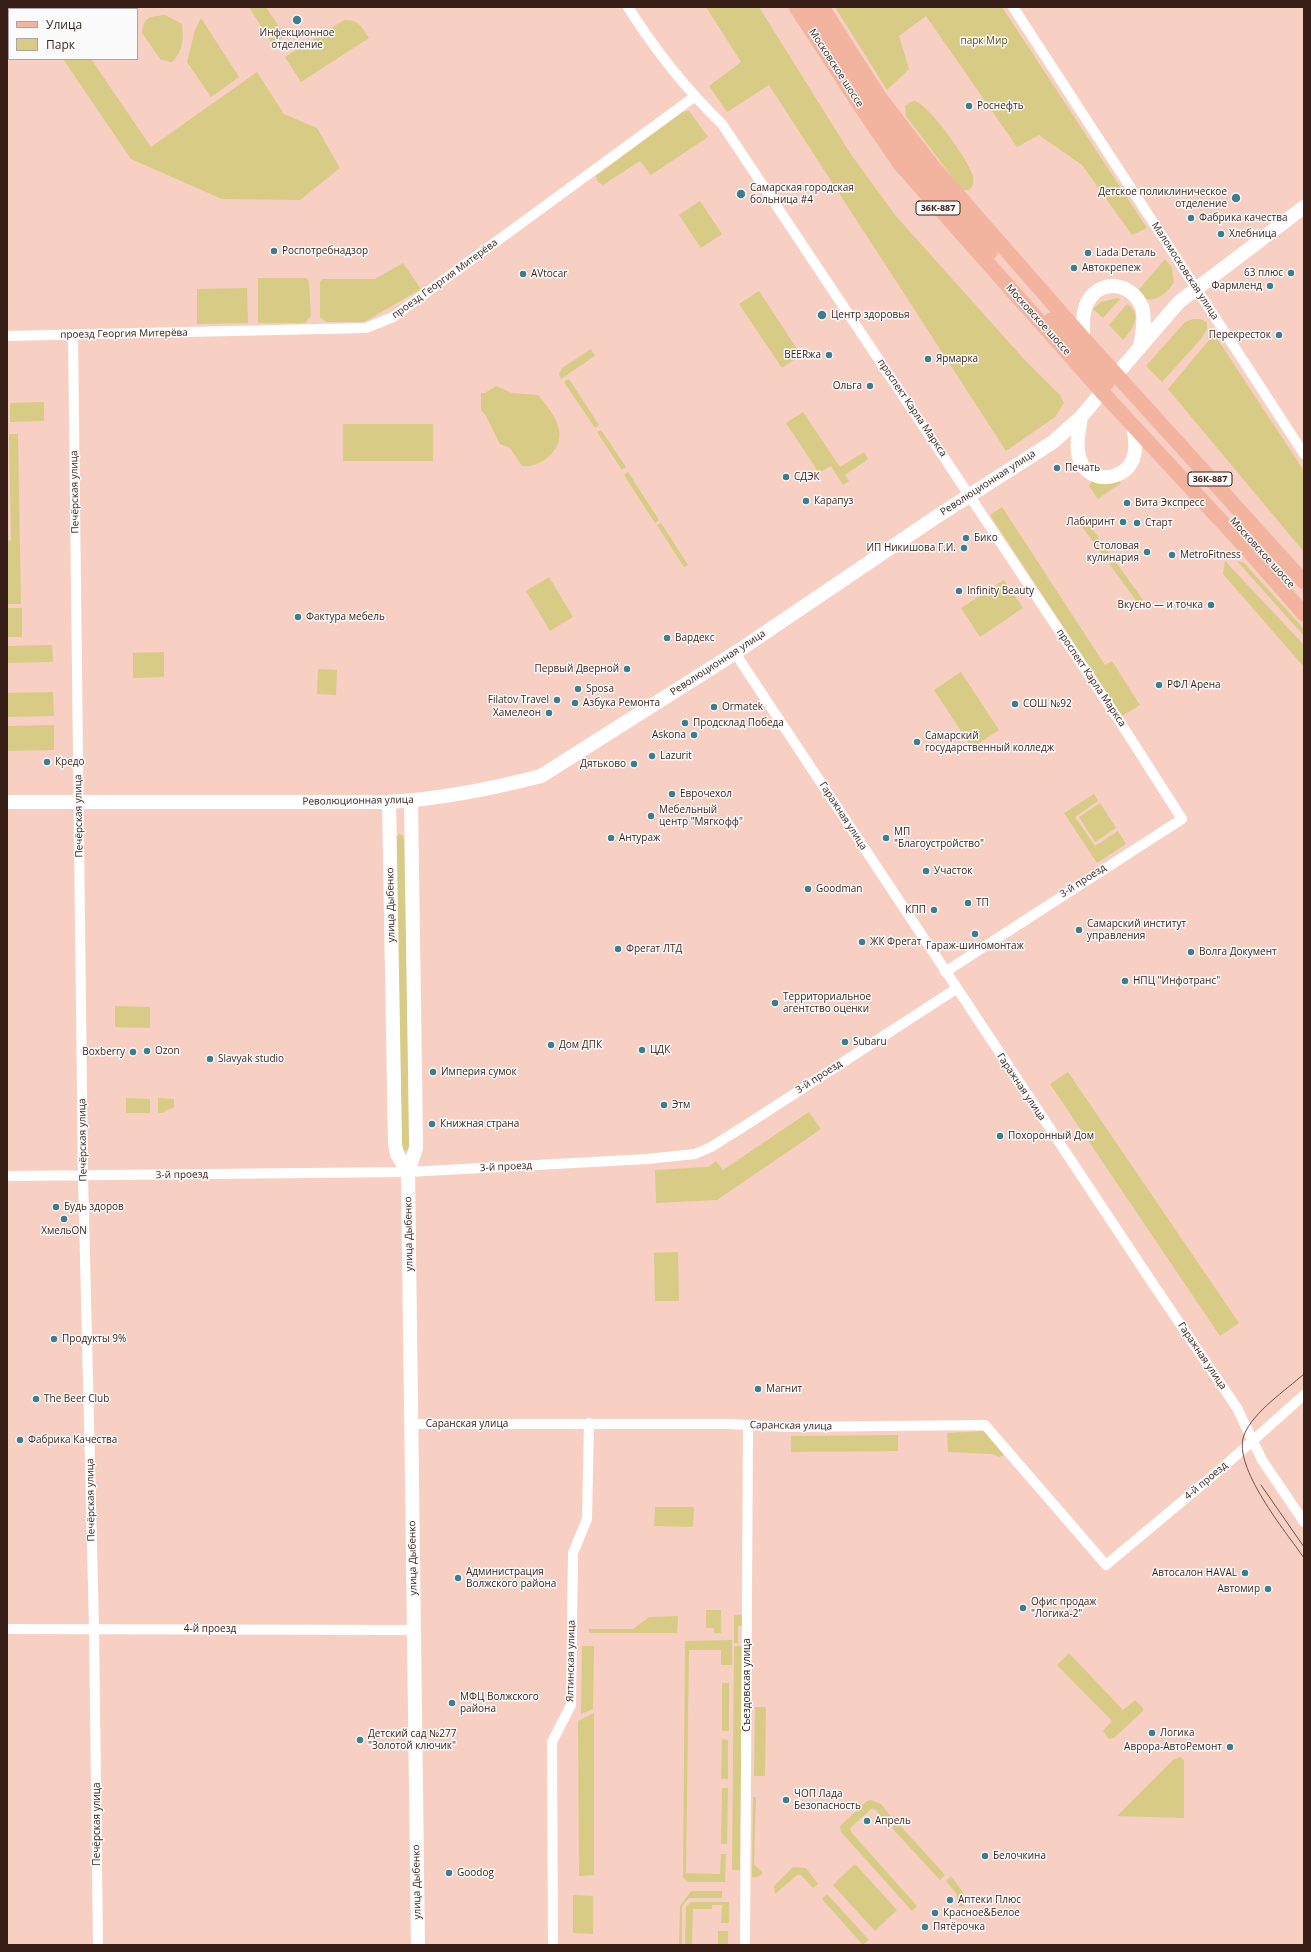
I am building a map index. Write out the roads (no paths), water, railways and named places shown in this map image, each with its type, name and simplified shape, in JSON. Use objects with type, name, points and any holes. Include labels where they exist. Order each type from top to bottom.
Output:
[{"type":"main road","name":"Московское шоссе","points":[[796,7],[900,164],[1109,384],[1304,582]]},
{"type":"main road","name":"Московское шоссе","points":[[809,7],[887,128],[995,258],[1304,600]]},
{"type":"main road","name":"Московское шоссе","points":[[822,7],[880,98],[935,169],[1083,338],[1133,426],[1248,550],[1304,614]]},
{"type":"main road","name":"Революционная улица","points":[[7,802],[411,801],[506,785],[541,776],[735,653],[970,495],[1053,442],[1081,417],[1179,302],[1195,288],[1304,207]]},
{"type":"main road","points":[[1084,357],[1083,338],[1085,312],[1088,302],[1101,290],[1119,286],[1131,292],[1142,308],[1143,328],[1140,347]]},
{"type":"main road","points":[[1081,417],[1078,436],[1080,460],[1084,468],[1092,474],[1102,478],[1122,473],[1131,463],[1136,447],[1131,410]]},
{"type":"main road","name":"улица Дыбенко","points":[[411,801],[416,1140],[414,1153],[408,1172],[418,1945]]},
{"type":"main road","name":"улица Дыбенко","points":[[389,802],[397,1154]]},
{"type":"main road","points":[[397,1154],[404,1156],[414,1153]]},
{"type":"main road","points":[[397,1154],[408,1172]]},
{"type":"street","name":"проспект Карла Маркса","points":[[628,7],[647,37],[694,97],[722,124],[970,495],[1182,819]]},
{"type":"street","name":"Маломосковская улица","points":[[1013,7],[1304,454]]},
{"type":"street","name":"проезд Георгия Митерёва","points":[[7,336],[366,328],[393,317],[694,97]]},
{"type":"street","name":"Печёрская улица","points":[[73,335],[83,1176],[94,1628],[98,1945]]},
{"type":"street","name":"Гаражная улица","points":[[735,653],[956,989],[1237,1408],[1262,1460],[1304,1522]]},
{"type":"street","name":"3-й проезд","points":[[945,972],[1182,819]]},
{"type":"street","name":"3-й проезд","points":[[7,1176],[408,1172],[647,1159],[695,1154],[711,1147],[743,1127],[956,989]]},
{"type":"street","name":"4-й проезд","points":[[1106,1565],[1304,1395]]},
{"type":"street","name":"Саранская улица","points":[[411,1424],[589,1423],[786,1427],[985,1425],[1106,1565]]},
{"type":"street","name":"Ялтинская улица","points":[[553,1945],[552,1742],[571,1705],[573,1553],[586,1519],[589,1423]]},
{"type":"street","name":"Съездовская улица","points":[[745,1945],[748,1426]]},
{"type":"street","name":"4-й проезд","points":[[7,1629],[94,1628],[414,1630]]},
{"type":"tram line","points":[[1304,1374],[1262,1410],[1248,1426],[1244,1435],[1242,1448],[1246,1464],[1263,1499],[1304,1558]]},
{"type":"tram line","points":[[1261,1485],[1304,1547]]},
{"type":"place","name":"Инфекционное отделение","points":[[297,20]]},
{"type":"place","name":"Роснефть","points":[[969,106]]},
{"type":"place","name":"Самарская городская больница #4","points":[[741,194]]},
{"type":"place","name":"Детское поликлиническое отделение","points":[[1236,198]]},
{"type":"place","name":"Фабрика качества","points":[[1191,218]]},
{"type":"place","name":"Хлебница","points":[[1221,234]]},
{"type":"place","name":"Роспотребнадзор","points":[[274,251]]},
{"type":"place","name":"Lada Dеталь","points":[[1088,253]]},
{"type":"place","name":"Автокрепеж","points":[[1074,268]]},
{"type":"place","name":"63 плюс","points":[[1291,273]]},
{"type":"place","name":"AVtocar","points":[[523,274]]},
{"type":"place","name":"Фармленд","points":[[1270,286]]},
{"type":"place","name":"Центр здоровья","points":[[822,315]]},
{"type":"place","name":"Перекресток","points":[[1279,335]]},
{"type":"place","name":"BEERжа","points":[[829,355]]},
{"type":"place","name":"Ярмарка","points":[[928,359]]},
{"type":"place","name":"Ольга","points":[[870,386]]},
{"type":"place","name":"Печать","points":[[1057,468]]},
{"type":"place","name":"СДЭК","points":[[786,477]]},
{"type":"place","name":"Карапуз","points":[[806,501]]},
{"type":"place","name":"Вита Экспресс","points":[[1127,503]]},
{"type":"place","name":"Лабиринт","points":[[1123,522]]},
{"type":"place","name":"Старт","points":[[1137,523]]},
{"type":"place","name":"Бико","points":[[966,538]]},
{"type":"place","name":"ИП Никишова Г.И.","points":[[964,548]]},
{"type":"place","name":"Столовая кулинария","points":[[1147,552]]},
{"type":"place","name":"MetroFitness","points":[[1172,555]]},
{"type":"place","name":"Infinity Beauty","points":[[959,591]]},
{"type":"place","name":"Вкусно — и точка","points":[[1211,605]]},
{"type":"place","name":"Фактура мебель","points":[[298,617]]},
{"type":"place","name":"Вардекс","points":[[667,638]]},
{"type":"place","name":"Первый Дверной","points":[[627,669]]},
{"type":"place","name":"РФЛ Арена","points":[[1159,685]]},
{"type":"place","name":"Sposa","points":[[578,689]]},
{"type":"place","name":"Filatov Travel","points":[[557,700]]},
{"type":"place","name":"Азбука Ремонта","points":[[575,703]]},
{"type":"place","name":"СОШ №92","points":[[1015,704]]},
{"type":"place","name":"Ormatek","points":[[714,707]]},
{"type":"place","name":"Хамелеон","points":[[549,713]]},
{"type":"place","name":"Продсклад Победа","points":[[685,723]]},
{"type":"place","name":"Askona","points":[[694,735]]},
{"type":"place","name":"Самарский государственный колледж","points":[[917,742]]},
{"type":"place","name":"Lazurit","points":[[652,756]]},
{"type":"place","name":"Кредо","points":[[47,762]]},
{"type":"place","name":"Дятьково","points":[[634,764]]},
{"type":"place","name":"Еврочехол","points":[[672,794]]},
{"type":"place","name":"Мебельный центр \"Мягкофф\"","points":[[651,816]]},
{"type":"place","name":"Антураж","points":[[611,838]]},
{"type":"place","name":"МП \"Благоустройство\"","points":[[886,838]]},
{"type":"place","name":"Участок","points":[[926,871]]},
{"type":"place","name":"Goodman","points":[[808,889]]},
{"type":"place","name":"ТП","points":[[968,903]]},
{"type":"place","name":"КПП","points":[[934,910]]},
{"type":"place","name":"Самарский институт управления","points":[[1079,930]]},
{"type":"place","name":"Гараж-шиномонтаж","points":[[975,934]]},
{"type":"place","name":"ЖК Фрегат","points":[[862,942]]},
{"type":"place","name":"Фрегат ЛТД","points":[[618,949]]},
{"type":"place","name":"Волга Документ","points":[[1191,952]]},
{"type":"place","name":"НПЦ \"Инфотранс\"","points":[[1125,981]]},
{"type":"place","name":"Территориальное агентство оценки","points":[[775,1003]]},
{"type":"place","name":"Subaru","points":[[845,1042]]},
{"type":"place","name":"Дом ДПК","points":[[551,1045]]},
{"type":"place","name":"ЦДК","points":[[642,1050]]},
{"type":"place","name":"Ozon","points":[[147,1051]]},
{"type":"place","name":"Boxberry","points":[[133,1052]]},
{"type":"place","name":"Slavyak studio","points":[[210,1059]]},
{"type":"place","name":"Империя сумок","points":[[433,1072]]},
{"type":"place","name":"Этм","points":[[664,1105]]},
{"type":"place","name":"Книжная страна","points":[[432,1124]]},
{"type":"place","name":"Похоронный Дом","points":[[1000,1136]]},
{"type":"place","name":"Будь здоров","points":[[56,1207]]},
{"type":"place","name":"ХмельON","points":[[64,1219]]},
{"type":"place","name":"Продукты 9%","points":[[54,1339]]},
{"type":"place","name":"Магнит","points":[[758,1389]]},
{"type":"place","name":"The Beer Club","points":[[36,1399]]},
{"type":"place","name":"Фабрика Качества","points":[[20,1440]]},
{"type":"place","name":"Автосалон HAVAL","points":[[1245,1573]]},
{"type":"place","name":"Администрация Волжского района","points":[[458,1578]]},
{"type":"place","name":"Автомир","points":[[1268,1589]]},
{"type":"place","name":"Офис продаж \"Логика-2\"","points":[[1023,1608]]},
{"type":"place","name":"МФЦ Волжского района","points":[[452,1703]]},
{"type":"place","name":"Логика","points":[[1152,1733]]},
{"type":"place","name":"Детский сад №277 \"Золотой ключик\"","points":[[360,1740]]},
{"type":"place","name":"Аврора-АвтоРемонт","points":[[1230,1747]]},
{"type":"place","name":"ЧОП Лада Безопасность","points":[[786,1800]]},
{"type":"place","name":"Апрель","points":[[867,1821]]},
{"type":"place","name":"Белочкина","points":[[985,1856]]},
{"type":"place","name":"Goodog","points":[[449,1873]]},
{"type":"place","name":"Аптеки Плюс","points":[[950,1900]]},
{"type":"place","name":"Красное&Белое","points":[[935,1913]]},
{"type":"place","name":"Пятёрочка","points":[[925,1927]]},
{"type":"park label","name":"парк Мир","points":[[984,41]]}]
